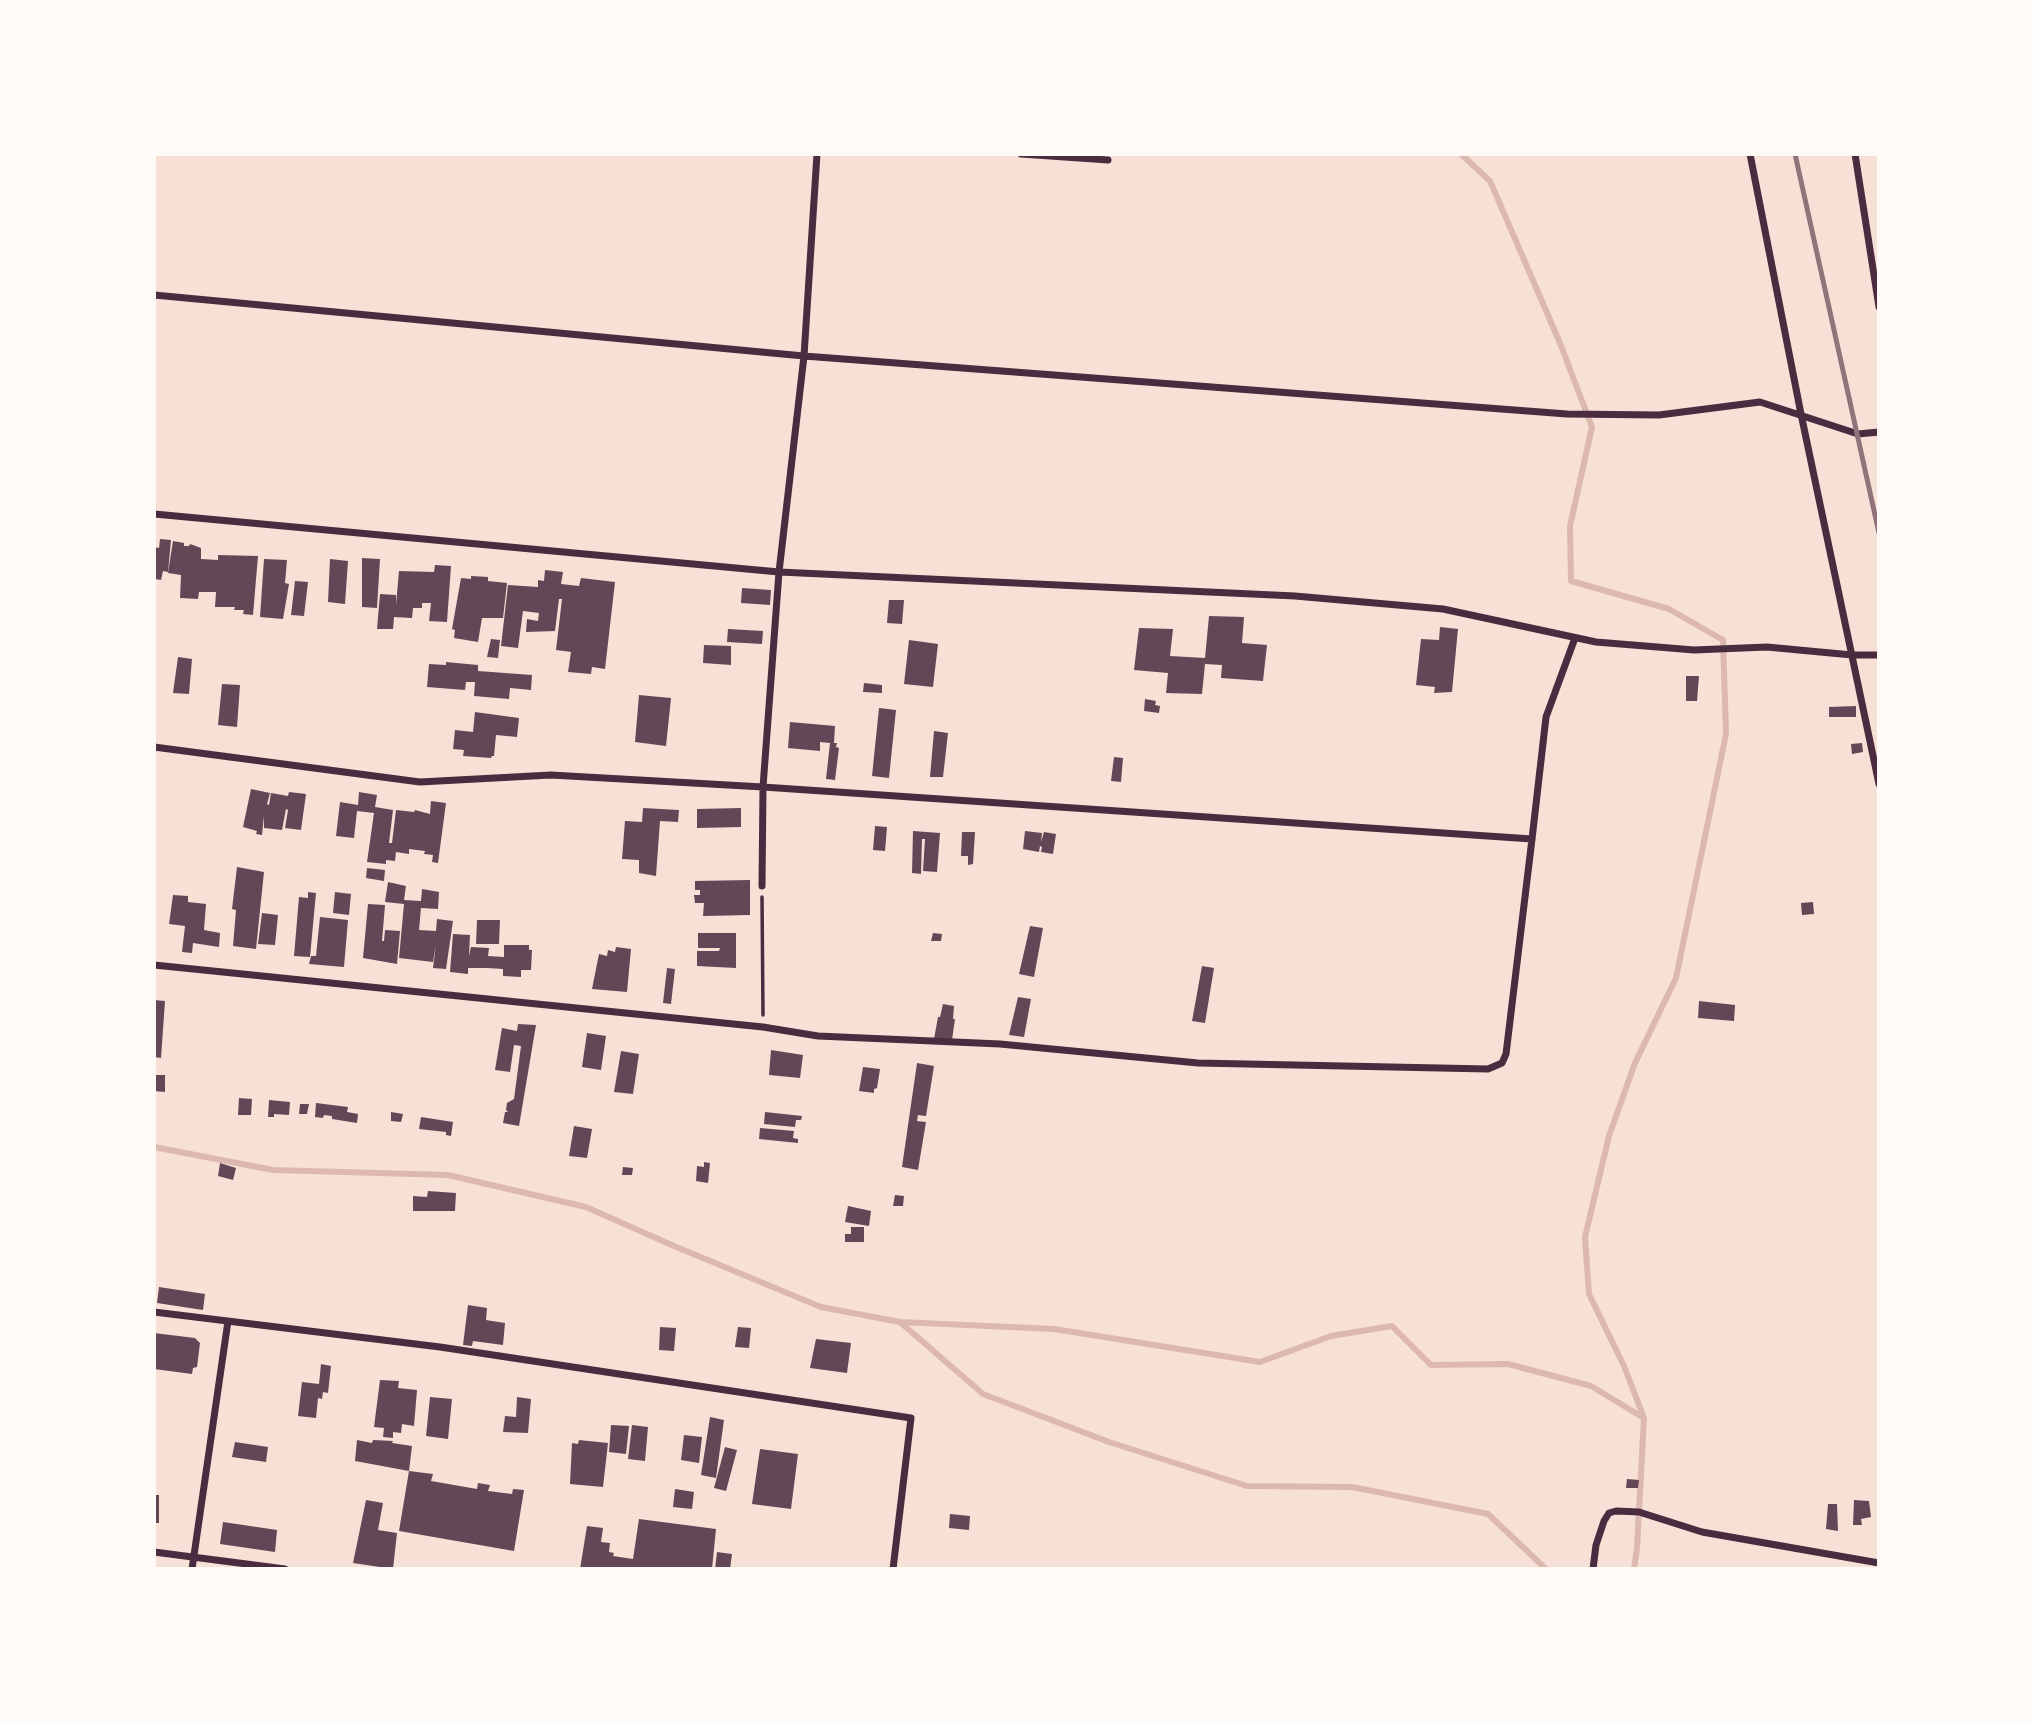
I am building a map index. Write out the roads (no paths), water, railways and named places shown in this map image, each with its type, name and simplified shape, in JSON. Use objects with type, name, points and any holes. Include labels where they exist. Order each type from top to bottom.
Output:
[{"type":"street","points":[[762,886],[763,787],[779,572],[804,356],[817,154]]},
{"type":"street","points":[[1021,154],[1108,160]]},
{"type":"street","points":[[1750,154],[1801,414],[1879,784]]},
{"type":"street","points":[[1855,154],[1879,307]]},
{"type":"street","points":[[154,295],[804,356],[1567,414],[1659,415],[1760,402],[1858,434],[1879,432]]},
{"type":"street","points":[[154,514],[779,572],[1295,596],[1443,609],[1596,642],[1694,650],[1767,647],[1879,655]]},
{"type":"street","points":[[154,965],[763,1027],[818,1036],[1000,1044],[1198,1063],[1488,1069],[1502,1063],[1506,1054],[1546,717],[1575,638]]},
{"type":"street","points":[[154,747],[420,782],[551,775],[1531,839]]},
{"type":"street","points":[[154,1312],[440,1347],[911,1418],[893,1569]]},
{"type":"street","points":[[192,1569],[229,1321]]},
{"type":"street","points":[[1593,1569],[1596,1545],[1604,1521],[1609,1513],[1616,1511],[1639,1512],[1702,1532],[1879,1563]]},
{"type":"street","points":[[154,1552],[285,1569]]},
{"type":"waterway","points":[[1461,154],[1490,181],[1560,343],[1592,427],[1570,526],[1571,581],[1669,609],[1723,640],[1726,734],[1676,978],[1635,1063],[1609,1136],[1585,1237],[1589,1294],[1624,1366],[1644,1418]]},
{"type":"waterway","points":[[154,1147],[273,1170],[448,1175],[586,1207],[821,1307],[900,1322],[983,1394],[1109,1442],[1247,1486],[1352,1487],[1488,1514],[1546,1569]]},
{"type":"waterway","points":[[900,1322],[1054,1329],[1260,1362],[1331,1336],[1392,1326],[1431,1365],[1508,1364],[1591,1386],[1644,1418],[1634,1569]]},
{"type":"railway","points":[[1795,154],[1879,533]]}]
